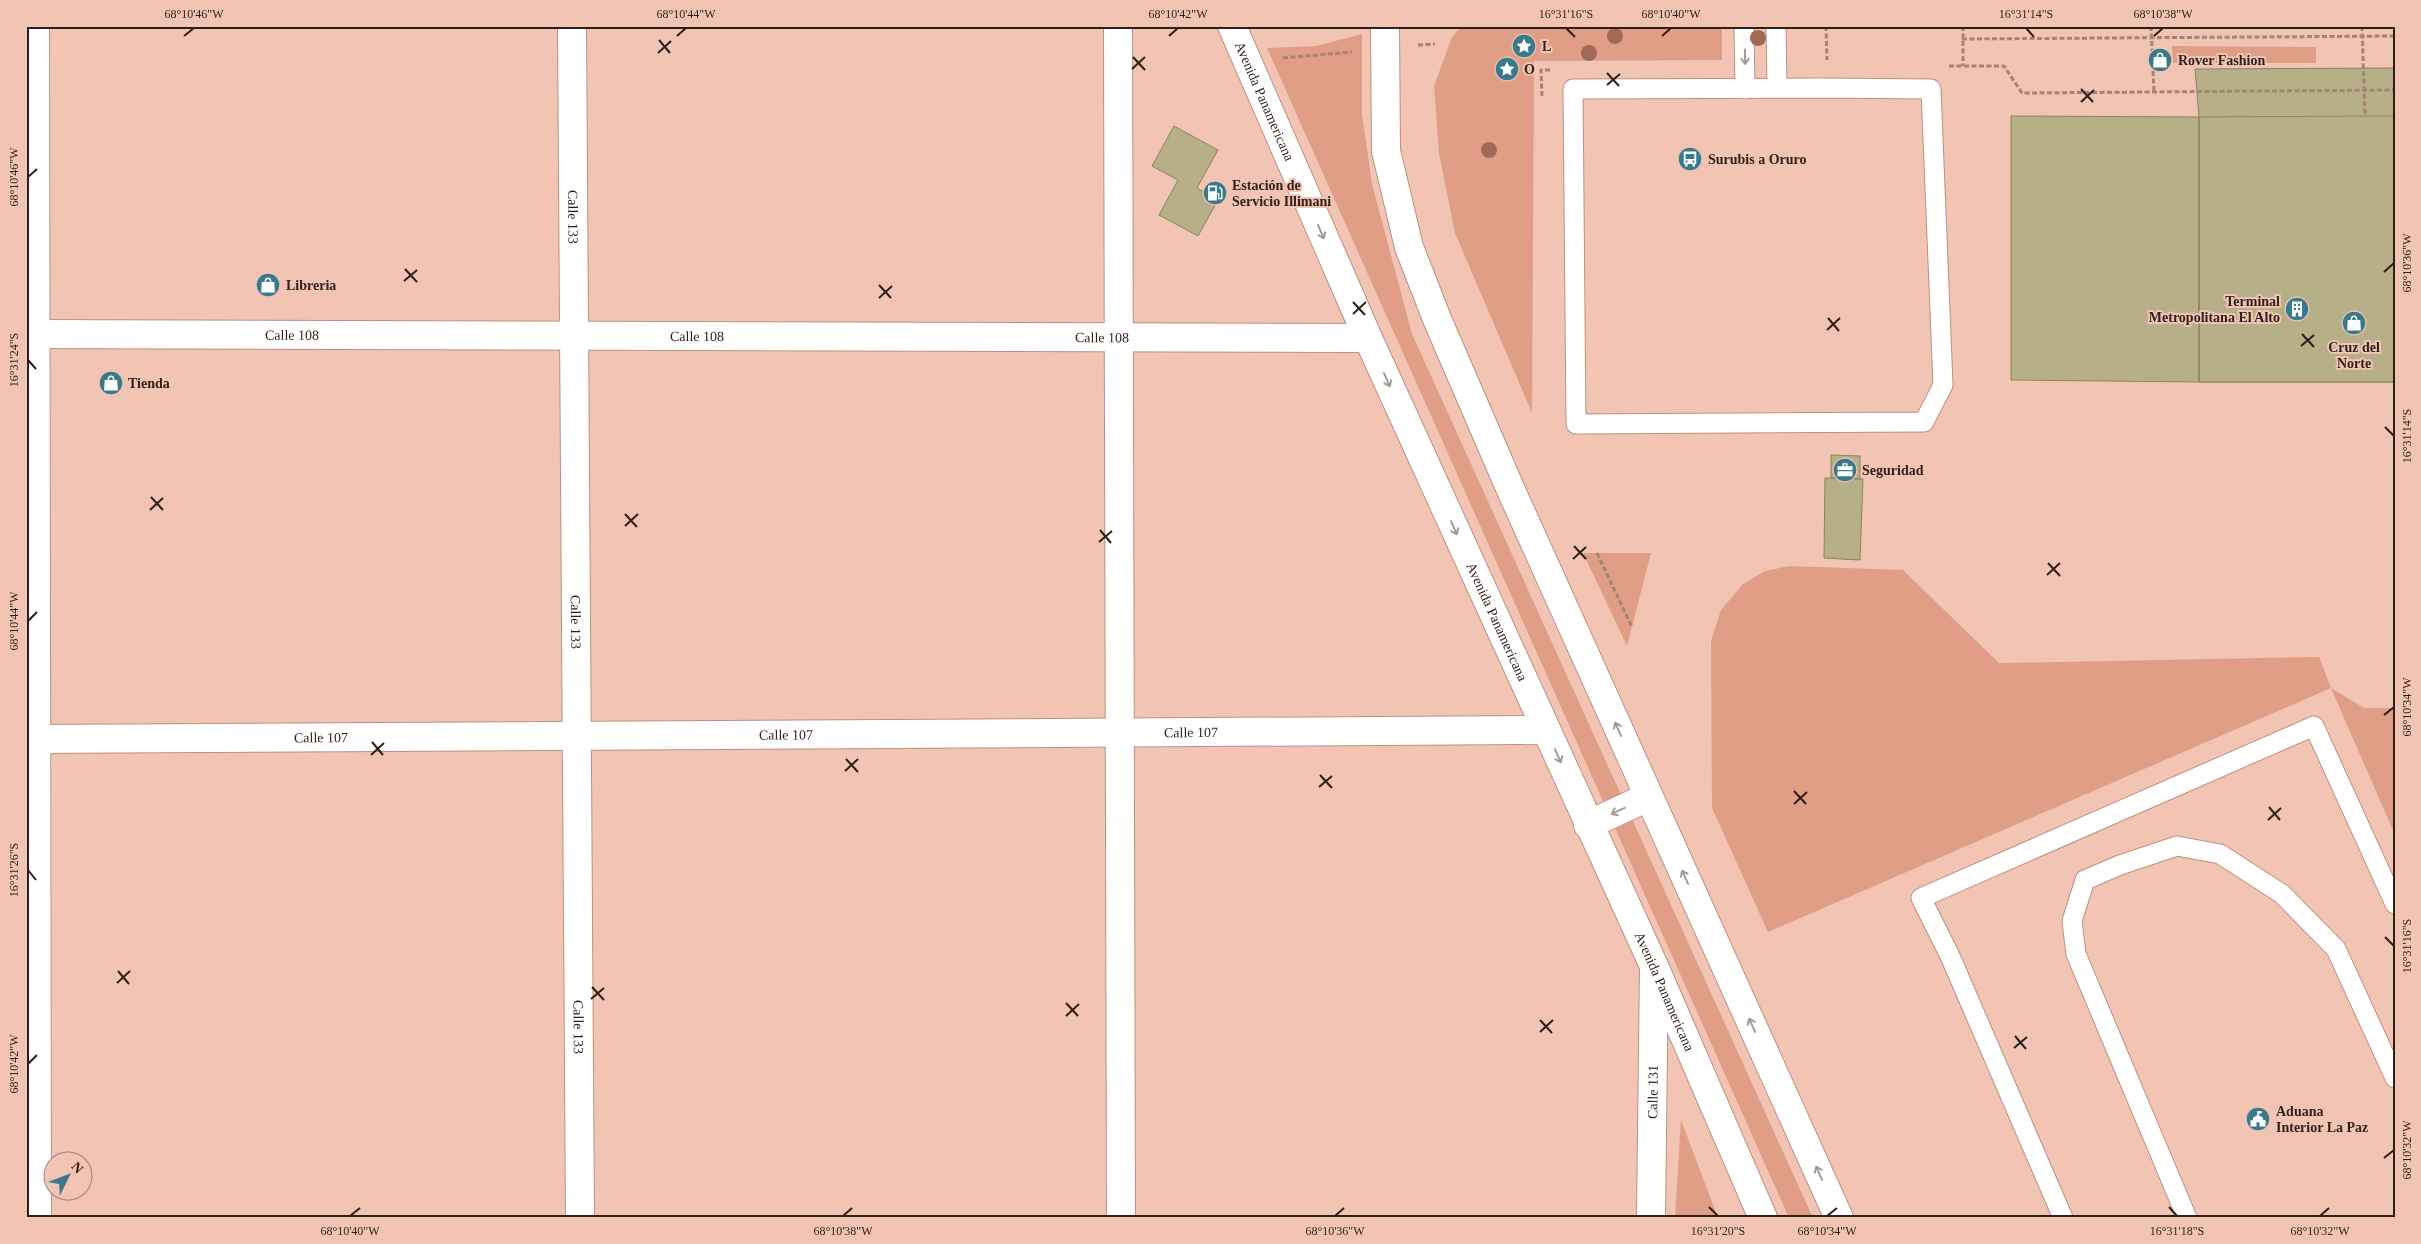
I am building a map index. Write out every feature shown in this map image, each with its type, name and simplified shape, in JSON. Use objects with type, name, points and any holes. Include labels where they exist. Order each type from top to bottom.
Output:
[{"type":"street","points":[[35,26],[31,334],[31,739],[37,1218]]},
{"type":"street","name":"Calle 133","points":[[572,26],[580,1218]]},
{"type":"street","points":[[1118,26],[1122,1218]]},
{"type":"street","name":"Avenida Panamericana","points":[[1232,26],[1246,62],[1368,338],[1654,966],[1763,1218]]},
{"type":"street","points":[[1385,38],[1386,151],[1409,247],[1441,328],[1510,488],[1839,1218]]},
{"type":"street","name":"Calle 108","points":[[31,334],[1368,338]]},
{"type":"street","name":"Calle 107","points":[[31,739],[1546,730]]},
{"type":"street","points":[[1588,824],[1648,797]]},
{"type":"street","name":"Calle 131","points":[[1651,1218],[1654,966]]},
{"type":"lane","points":[[1744,26],[1745,89]]},
{"type":"lane","points":[[1776,26],[1777,88]]},
{"type":"lane","points":[[1573,89],[1745,89],[1932,90],[1943,385],[1924,422],[1576,424],[1573,89]]},
{"type":"lane","points":[[2064,1218],[1950,956],[1921,898],[2314,726],[2395,904]]},
{"type":"lane","points":[[2187,1218],[2076,954],[2072,921],[2086,880],[2120,865],[2177,846],[2220,854],[2282,894],[2336,949],[2395,1078]]},
{"type":"path","points":[[1963,26],[1963,66],[2004,66],[2022,93],[2395,90]]},
{"type":"path","points":[[2151,26],[2154,92]]},
{"type":"path","points":[[2362,26],[2365,116]]},
{"type":"path","points":[[1962,39],[2395,36]]},
{"type":"path","points":[[1246,62],[1385,38],[1434,44]]},
{"type":"path","points":[[1542,99],[1540,70],[1560,69]]},
{"type":"path","points":[[1597,553],[1632,627]]},
{"type":"shaded area","points":[[1462,26],[1722,26],[1722,60],[1534,61],[1532,413],[1455,233],[1439,153],[1434,86],[1452,37]]},
{"type":"shaded area","points":[[1362,34],[1362,114],[1372,184],[1412,334],[1813,1218],[1789,1218],[1267,48],[1316,46]]},
{"type":"shaded area","points":[[2172,46],[2316,47],[2316,63],[2173,63]]},
{"type":"shaded area","points":[[1583,553],[1651,553],[1627,646]]},
{"type":"shaded area","points":[[1789,566],[1903,570],[1999,663],[2319,657],[2331,688],[1768,932],[1712,808],[1711,641],[1721,610],[1743,584],[1765,571]]},
{"type":"shaded area","points":[[2331,688],[2364,708],[2395,708],[2395,835]]},
{"type":"shaded area","points":[[1681,1120],[1718,1218],[1675,1218]]},
{"type":"building","name":"Terminal Metropolitana El Alto","points":[[2395,68],[2395,382],[2199,382],[2199,117],[2195,69]]},
{"type":"building","points":[[2011,116],[2199,117],[2199,382],[2011,380]]},
{"type":"building","name":"Terminal Metropolitana El Alto","points":[[2395,116],[2395,382],[2199,382],[2199,117]]},
{"type":"building","points":[[1174,126],[1218,150],[1197,188],[1218,200],[1198,236],[1159,215],[1178,180],[1152,166]]},
{"type":"building","name":"Seguridad","points":[[1831,455],[1860,456],[1860,479],[1831,478]]},
{"type":"building","points":[[1825,478],[1863,479],[1860,560],[1824,558]]},
{"type":"place","name":"L","points":[[1524,46]]},
{"type":"place","name":"Rover Fashion","points":[[2160,60]]},
{"type":"place","name":"O","points":[[1507,69]]},
{"type":"place","name":"Surubis a Oruro","points":[[1690,159]]},
{"type":"place","name":"Estación de Servicio Illimani","points":[[1215,193]]},
{"type":"place","name":"Libreria","points":[[268,285]]},
{"type":"place","name":"Terminal Metropolitana El Alto","points":[[2297,309]]},
{"type":"place","name":"Cruz del Norte","points":[[2354,323]]},
{"type":"place","name":"Tienda","points":[[111,383]]},
{"type":"place","name":"Seguridad","points":[[1845,470]]},
{"type":"place","name":"Aduana Interior La Paz","points":[[2258,1119]]}]
